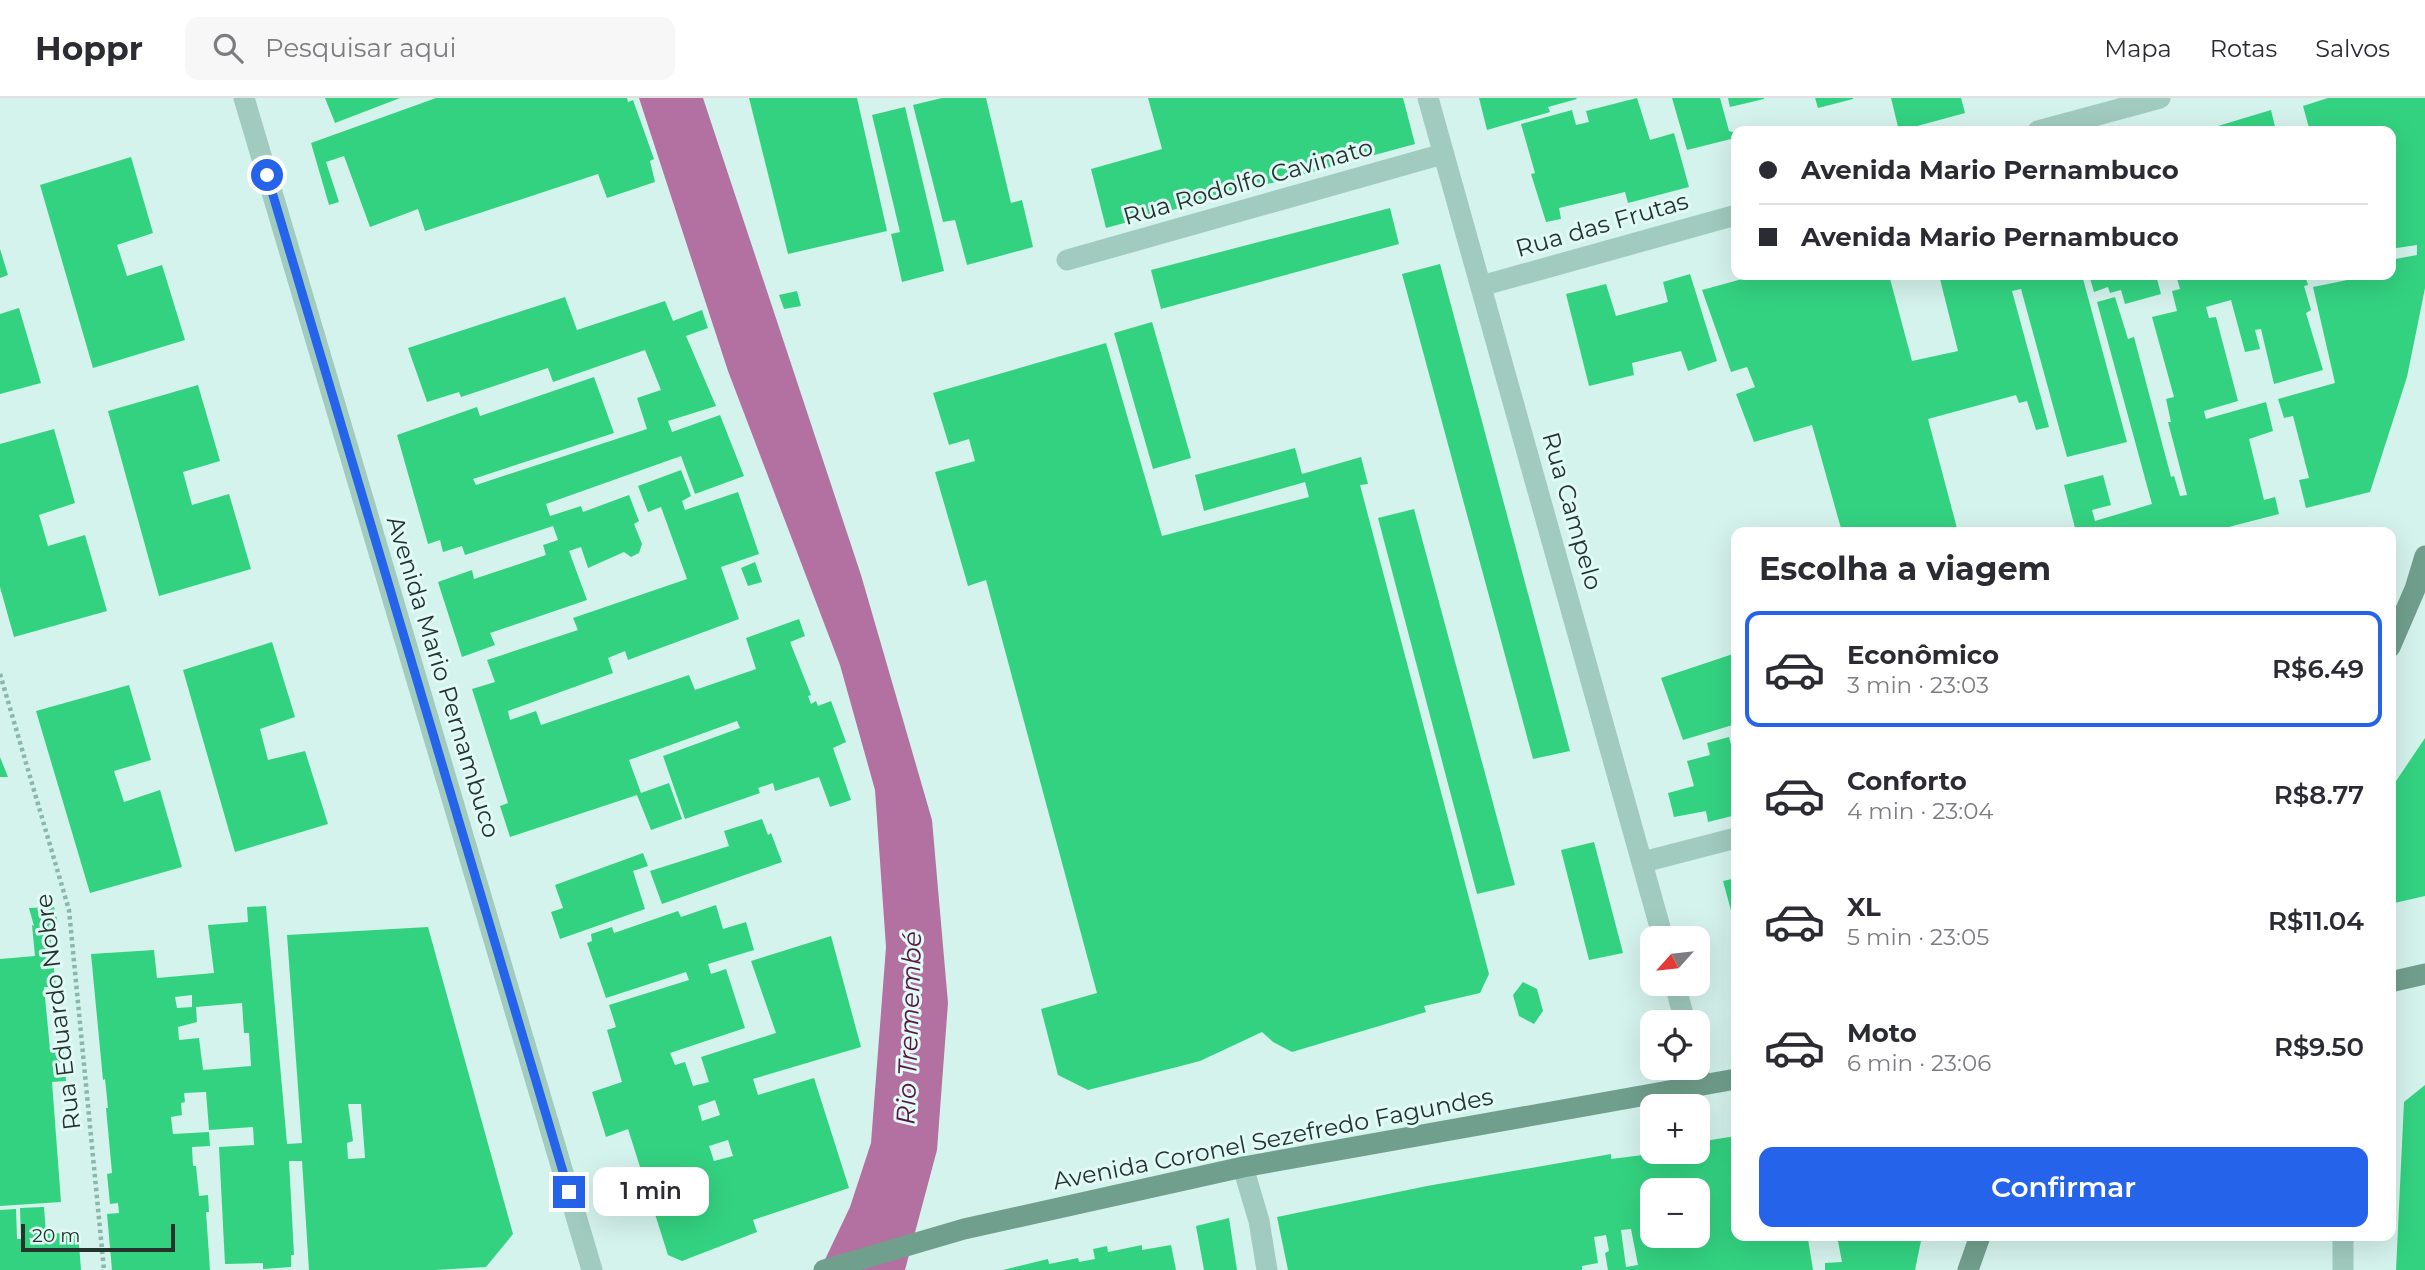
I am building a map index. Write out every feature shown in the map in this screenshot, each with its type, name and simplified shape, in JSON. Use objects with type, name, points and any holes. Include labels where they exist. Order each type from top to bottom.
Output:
[{"type":"main road","points":[[2396,633],[2415,589],[2425,556]]},
{"type":"main road","points":[[2396,981],[2425,974]]},
{"type":"main road","name":"Avenida Coronel Sezefredo Fagundes","points":[[1710,1077],[1731,1079]]},
{"type":"main road","name":"Avenida Coronel Sezefredo Fagundes","points":[[824,1270],[964,1229],[1243,1167],[1680,1080]]},
{"type":"main road","points":[[1968,1270],[1978,1241]]},
{"type":"street","name":"Avenida Mario Pernambuco","points":[[244,98],[592,1270]]},
{"type":"street","name":"Rua Campelo","points":[[1428,98],[1660,926]]},
{"type":"street","points":[[2056,126],[2160,98]]},
{"type":"street","name":"Rua Rodolfo Cavinato","points":[[1067,260],[1443,153]]},
{"type":"street","name":"Rua das Frutas","points":[[1481,286],[1731,216]]},
{"type":"street","points":[[1643,862],[1731,839]]},
{"type":"street","points":[[1243,1167],[1259,1221],[1267,1270]]},
{"type":"street","points":[[2343,1241],[2343,1270]]},
{"type":"path","name":"Rua Eduardo Nobre","points":[[0,674],[69,910],[104,1270]]},
{"type":"water","name":"Rio Tremembé","points":[[639,98],[703,98],[861,575],[932,820],[948,1003],[937,1150],[905,1270],[820,1270],[850,1207],[871,1143],[886,947],[875,790],[840,665],[728,371]]},
{"type":"building","points":[[325,98],[400,98],[335,123]]},
{"type":"building","points":[[436,98],[633,100],[654,159],[650,161],[655,182],[607,198],[598,174],[425,231],[418,209],[370,227],[344,156],[326,162],[339,202],[329,205],[311,143]]},
{"type":"building","points":[[749,98],[857,98],[887,231],[788,254]]},
{"type":"building","points":[[942,98],[986,98],[1011,203],[1022,200],[1033,247],[967,265],[955,220],[943,222],[913,105]]},
{"type":"building","points":[[1148,98],[1403,98],[1415,144],[1106,228],[1091,169],[1162,149]]},
{"type":"building","points":[[1479,98],[1577,99],[1548,107],[1550,112],[1487,130]]},
{"type":"building","points":[[1637,98],[1650,140],[1674,133],[1689,187],[1628,203],[1625,192],[1559,208],[1561,219],[1546,222],[1531,174],[1535,173],[1521,124],[1572,110],[1576,125],[1589,122],[1586,111]]},
{"type":"building","points":[[1672,98],[1720,98],[1731,139],[1687,150]]},
{"type":"building","points":[[1728,98],[1764,98],[1764,99],[1730,107]]},
{"type":"building","points":[[1815,98],[1853,98],[1853,99],[1818,108]]},
{"type":"building","points":[[1891,98],[1961,98],[1965,113],[1917,126],[1898,126]]},
{"type":"building","points":[[2328,98],[2425,98],[2425,288],[2407,377],[2370,492],[2306,508],[2299,480],[2309,478],[2293,416],[2284,418],[2278,399],[2335,383],[2313,287],[2347,280],[2396,280],[2396,259],[2417,255],[2417,245],[2396,248],[2396,126],[2308,126],[2303,106]]},
{"type":"building","points":[[905,107],[944,271],[902,282],[891,234],[900,232],[872,115]]},
{"type":"building","points":[[2271,110],[2275,126],[2218,126]]},
{"type":"building","points":[[131,157],[153,233],[117,245],[127,276],[162,265],[185,340],[93,368],[40,185]]},
{"type":"building","points":[[1390,208],[1399,244],[1161,309],[1151,270]]},
{"type":"building","points":[[0,249],[8,275],[0,278]]},
{"type":"building","points":[[1440,264],[1570,751],[1533,759],[1402,274]]},
{"type":"building","points":[[1690,274],[1717,361],[1688,371],[1681,351],[1632,363],[1634,375],[1589,386],[1566,294],[1606,284],[1616,316],[1668,302],[1663,282]]},
{"type":"building","points":[[1739,280],[1890,280],[1912,361],[1958,351],[1940,280],[2083,280],[2127,442],[2067,457],[2021,289],[2012,291],[2049,427],[2036,430],[2027,401],[2019,403],[2016,395],[1928,419],[1957,527],[1841,527],[1812,425],[1754,442],[1736,394],[1755,387],[1747,367],[1731,372],[1702,290]]},
{"type":"building","points":[[2090,280],[2157,280],[2161,294],[2125,304],[2121,290],[2110,293],[2108,287],[2094,292]]},
{"type":"building","points":[[2177,280],[2306,280],[2308,285],[2304,286],[2311,310],[2306,313],[2323,370],[2274,384],[2261,329],[2255,330],[2260,349],[2245,352],[2231,300],[2206,307],[2209,318],[2216,317],[2238,401],[2204,411],[2206,419],[2266,402],[2273,431],[2249,439],[2264,500],[2275,497],[2279,514],[2229,527],[2075,527],[2064,485],[2103,475],[2111,505],[2092,510],[2095,521],[2152,504],[2097,302],[2115,297],[2128,339],[2134,337],[2171,477],[2174,476],[2180,496],[2187,495],[2168,422],[2171,422],[2166,399],[2174,397],[2152,317],[2177,311],[2172,291],[2180,289]]},
{"type":"building","points":[[797,291],[801,306],[784,309],[779,295]]},
{"type":"building","points":[[565,297],[577,330],[665,301],[673,321],[702,310],[708,328],[686,336],[716,406],[668,421],[672,432],[720,415],[744,476],[695,494],[681,456],[546,504],[550,516],[581,506],[583,512],[629,495],[639,521],[634,524],[642,544],[639,553],[631,557],[624,552],[588,568],[581,547],[569,551],[587,600],[490,633],[495,645],[462,657],[438,582],[472,570],[474,579],[546,555],[543,545],[558,540],[553,526],[465,555],[462,546],[443,552],[440,540],[428,544],[397,435],[477,407],[480,416],[594,377],[614,433],[473,479],[476,485],[647,429],[637,398],[661,390],[645,350],[553,382],[548,368],[461,397],[459,392],[427,402],[408,348]]},
{"type":"building","points":[[19,308],[41,383],[0,394],[0,314]]},
{"type":"building","points":[[1152,322],[1191,458],[1153,469],[1114,333]]},
{"type":"building","points":[[1106,343],[1162,536],[1309,497],[1305,482],[1204,511],[1195,475],[1295,448],[1302,474],[1361,457],[1368,484],[1360,485],[1489,974],[1480,993],[1424,1006],[1426,1012],[1292,1052],[1273,1042],[1262,1032],[1200,1061],[1088,1090],[1058,1075],[1041,1009],[1097,993],[986,580],[968,586],[935,472],[975,461],[969,439],[949,445],[933,393]]},
{"type":"building","points":[[198,385],[220,461],[183,472],[192,505],[229,494],[251,569],[159,596],[108,411]]},
{"type":"building","points":[[54,429],[75,503],[39,515],[48,546],[85,535],[107,611],[14,637],[0,587],[0,444]]},
{"type":"building","points":[[681,470],[691,496],[682,501],[685,510],[738,492],[759,554],[721,567],[739,619],[628,660],[625,651],[608,658],[613,673],[508,711],[510,720],[536,711],[541,725],[689,675],[695,690],[756,669],[746,638],[799,619],[805,636],[790,642],[811,695],[808,696],[811,704],[816,701],[818,706],[831,701],[846,742],[833,748],[851,800],[830,807],[819,777],[775,791],[773,783],[758,788],[760,793],[685,819],[663,756],[740,728],[737,721],[629,760],[641,793],[669,783],[682,819],[651,830],[637,795],[510,837],[500,806],[508,803],[472,689],[495,682],[487,660],[578,630],[573,618],[687,579],[661,507],[648,512],[638,486]]},
{"type":"building","points":[[1414,509],[1515,885],[1477,894],[1378,518]]},
{"type":"building","points":[[755,562],[762,582],[748,586],[741,568]]},
{"type":"building","points":[[272,642],[295,717],[260,729],[268,760],[305,751],[328,824],[235,852],[183,670]]},
{"type":"building","points":[[1731,655],[1731,726],[1683,740],[1661,678]]},
{"type":"building","points":[[129,685],[151,760],[114,771],[124,802],[160,790],[182,867],[90,893],[36,711]]},
{"type":"building","points":[[1729,737],[1731,816],[1708,822],[1706,811],[1674,817],[1668,793],[1694,786],[1687,761],[1710,755],[1707,743]]},
{"type":"building","points":[[2425,738],[2425,896],[2396,903],[2396,781]]},
{"type":"building","points":[[0,757],[8,777],[0,777]]},
{"type":"building","points":[[762,819],[768,835],[771,833],[782,862],[662,904],[650,871],[729,846],[724,831]]},
{"type":"building","points":[[1594,842],[1623,953],[1589,960],[1561,850]]},
{"type":"building","points":[[643,853],[648,866],[633,871],[645,909],[560,939],[551,912],[563,908],[555,885]]},
{"type":"building","points":[[1731,879],[1731,910],[1723,881]]},
{"type":"building","points":[[716,905],[723,929],[746,922],[754,950],[708,964],[711,974],[726,969],[745,1028],[670,1053],[675,1065],[685,1062],[693,1086],[709,1082],[701,1057],[776,1033],[751,961],[831,936],[861,1047],[753,1079],[758,1095],[814,1078],[849,1188],[753,1220],[757,1232],[682,1261],[668,1255],[628,1129],[606,1137],[592,1092],[622,1082],[607,1030],[616,1027],[609,1005],[689,980],[686,972],[606,998],[587,943],[592,941],[591,934],[612,927],[614,933],[678,911],[681,917]],"holes":[[[715,1100],[720,1115],[702,1121],[698,1106]],[[728,1140],[733,1156],[714,1161],[709,1146]]]},
{"type":"building","points":[[266,906],[287,1144],[302,1143],[287,935],[428,927],[513,1234],[486,1267],[435,1270],[309,1270],[302,1161],[289,1161],[294,1255],[291,1255],[291,1267],[263,1269],[263,1263],[225,1264],[219,1147],[254,1145],[253,1127],[209,1130],[206,1092],[184,1093],[182,1115],[171,1117],[173,1134],[209,1132],[210,1146],[192,1147],[199,1196],[208,1195],[209,1212],[206,1212],[210,1270],[112,1270],[107,1214],[119,1213],[118,1203],[110,1204],[107,1174],[112,1173],[108,1108],[91,954],[154,950],[157,978],[214,973],[208,925],[248,922],[247,907]],"holes":[[[192,995],[192,1007],[177,1008],[175,997]],[[242,1003],[244,1033],[249,1033],[251,1066],[203,1070],[199,1038],[179,1040],[178,1027],[197,1022],[196,1007]],[[348,1104],[361,1104],[365,1158],[348,1159],[347,1143],[353,1141]]]},
{"type":"building","points":[[54,907],[58,923],[49,925],[56,987],[44,987],[50,1049],[63,1048],[66,1081],[52,1082],[61,1202],[0,1206],[0,959],[35,956],[32,925],[34,926],[29,908]]},
{"type":"building","points":[[1523,982],[1537,989],[1543,1011],[1534,1024],[1519,1016],[1513,995]]},
{"type":"building","points":[[2425,1085],[2425,1270],[2396,1270],[2404,1102]]},
{"type":"building","points":[[1731,1137],[1731,1241],[1808,1241],[1813,1270],[1608,1270],[1606,1235],[1594,1237],[1598,1263],[1582,1266],[1582,1270],[1288,1270],[1277,1217],[1427,1186],[1611,1154],[1611,1159],[1640,1155],[1640,1164],[1710,1164],[1710,1140]],"holes":[[[1631,1229],[1638,1265],[1626,1267],[1621,1230]]]},
{"type":"building","points":[[44,1207],[46,1234],[78,1232],[81,1270],[0,1270],[0,1210],[16,1209],[17,1239],[21,1239],[20,1208]]},
{"type":"building","points":[[1229,1218],[1237,1270],[1204,1270],[1196,1226]]},
{"type":"building","points":[[1838,1241],[1921,1241],[1915,1270],[1825,1270],[1825,1263],[1842,1262]]},
{"type":"building","points":[[1142,1245],[1142,1250],[1171,1245],[1176,1270],[1003,1270],[1048,1259],[1049,1264],[1078,1258],[1079,1262],[1095,1259],[1093,1249],[1107,1246],[1108,1252]]},
{"type":"route","points":[[267,175],[569,1192]]}]
